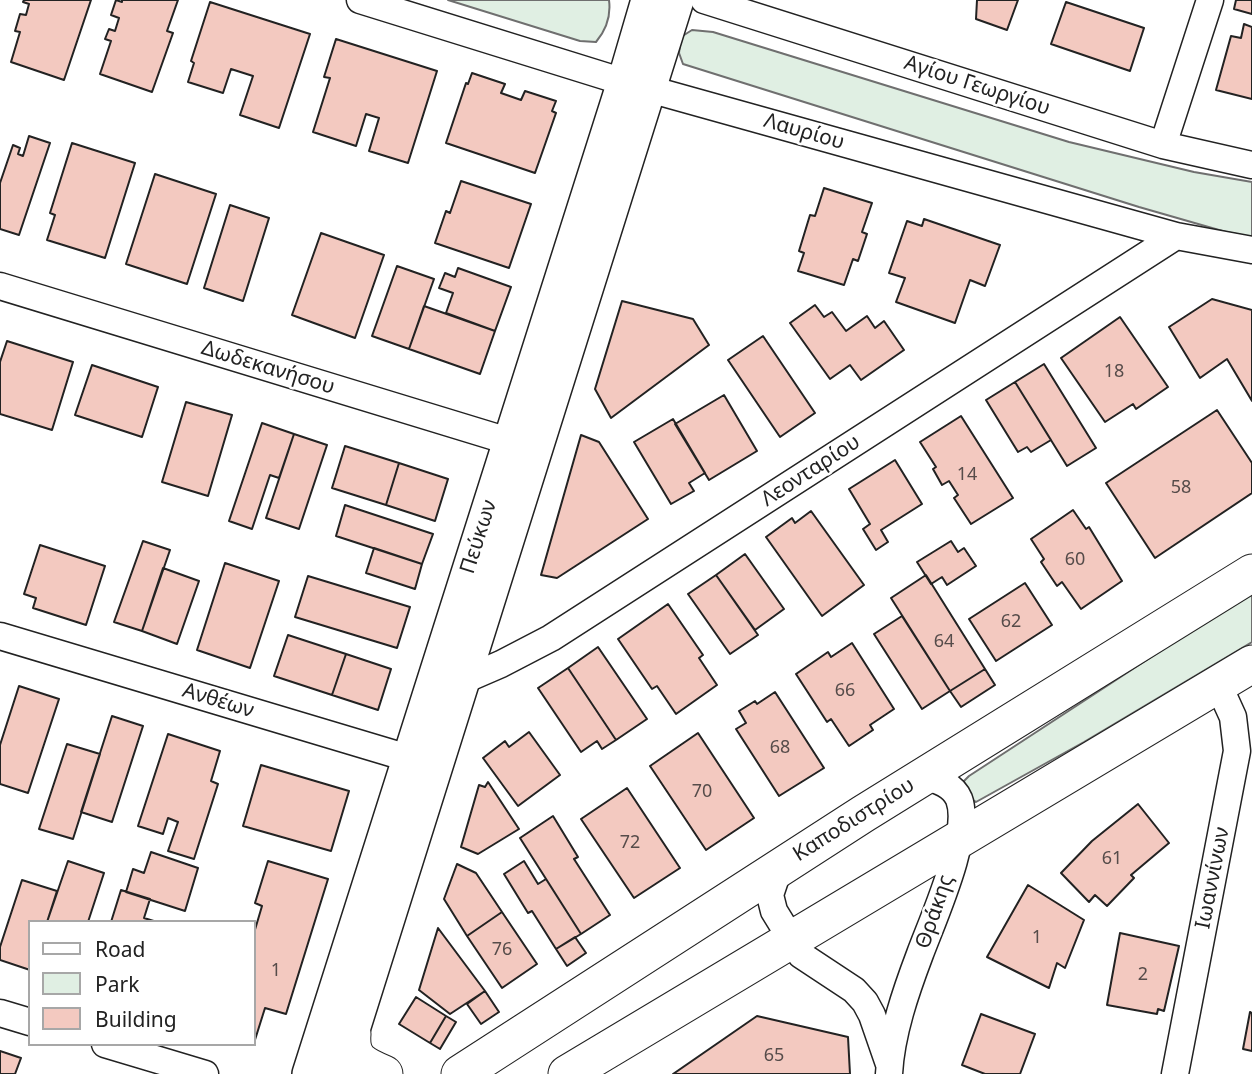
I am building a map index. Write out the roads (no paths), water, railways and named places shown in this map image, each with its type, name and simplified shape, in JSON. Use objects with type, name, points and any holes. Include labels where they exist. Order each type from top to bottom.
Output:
[{"type":"main road","name":"Καποδιστρίου","points":[[460,1074],[779,868],[1252,573]]},
{"type":"main road","points":[[567,1074],[1252,664]]},
{"type":"main road","points":[[352,1034],[351,1049],[358,1059],[384,1074]]},
{"type":"street","name":"Λαυρίου","points":[[360,0],[637,86],[1176,236],[1252,250]]},
{"type":"street","name":"Πεύκων","points":[[309,1074],[423,762],[637,86],[648,0]]},
{"type":"street","points":[[637,86],[677,0]]},
{"type":"street","name":"Αγίου Γεωργίου","points":[[704,0],[1163,145],[1252,165]]},
{"type":"street","points":[[1163,145],[1210,0]]},
{"type":"street","name":"Λεονταρίου","points":[[450,676],[501,664],[551,638],[1176,236]]},
{"type":"street","name":"Δωδεκανήσου","points":[[0,286],[523,445]]},
{"type":"street","name":"Ανθέων","points":[[0,636],[423,762]]},
{"type":"street","name":"Ιωαννίνων","points":[[1175,1074],[1237,751],[1233,717],[1218,684]]},
{"type":"street","name":"Πεύκων","points":[[339,1074],[352,1034],[423,762]]},
{"type":"street","name":"Θράκης","points":[[889,1070],[903,1004],[941,901],[963,817],[958,797],[944,782],[925,776]]},
{"type":"street","name":"Θράκης","points":[[779,868],[770,895],[774,911],[801,955],[854,990],[865,1002],[872,1015],[889,1070]]},
{"type":"street","points":[[0,1013],[28,1021]]},
{"type":"street","points":[[112,1046],[205,1074]]}]
